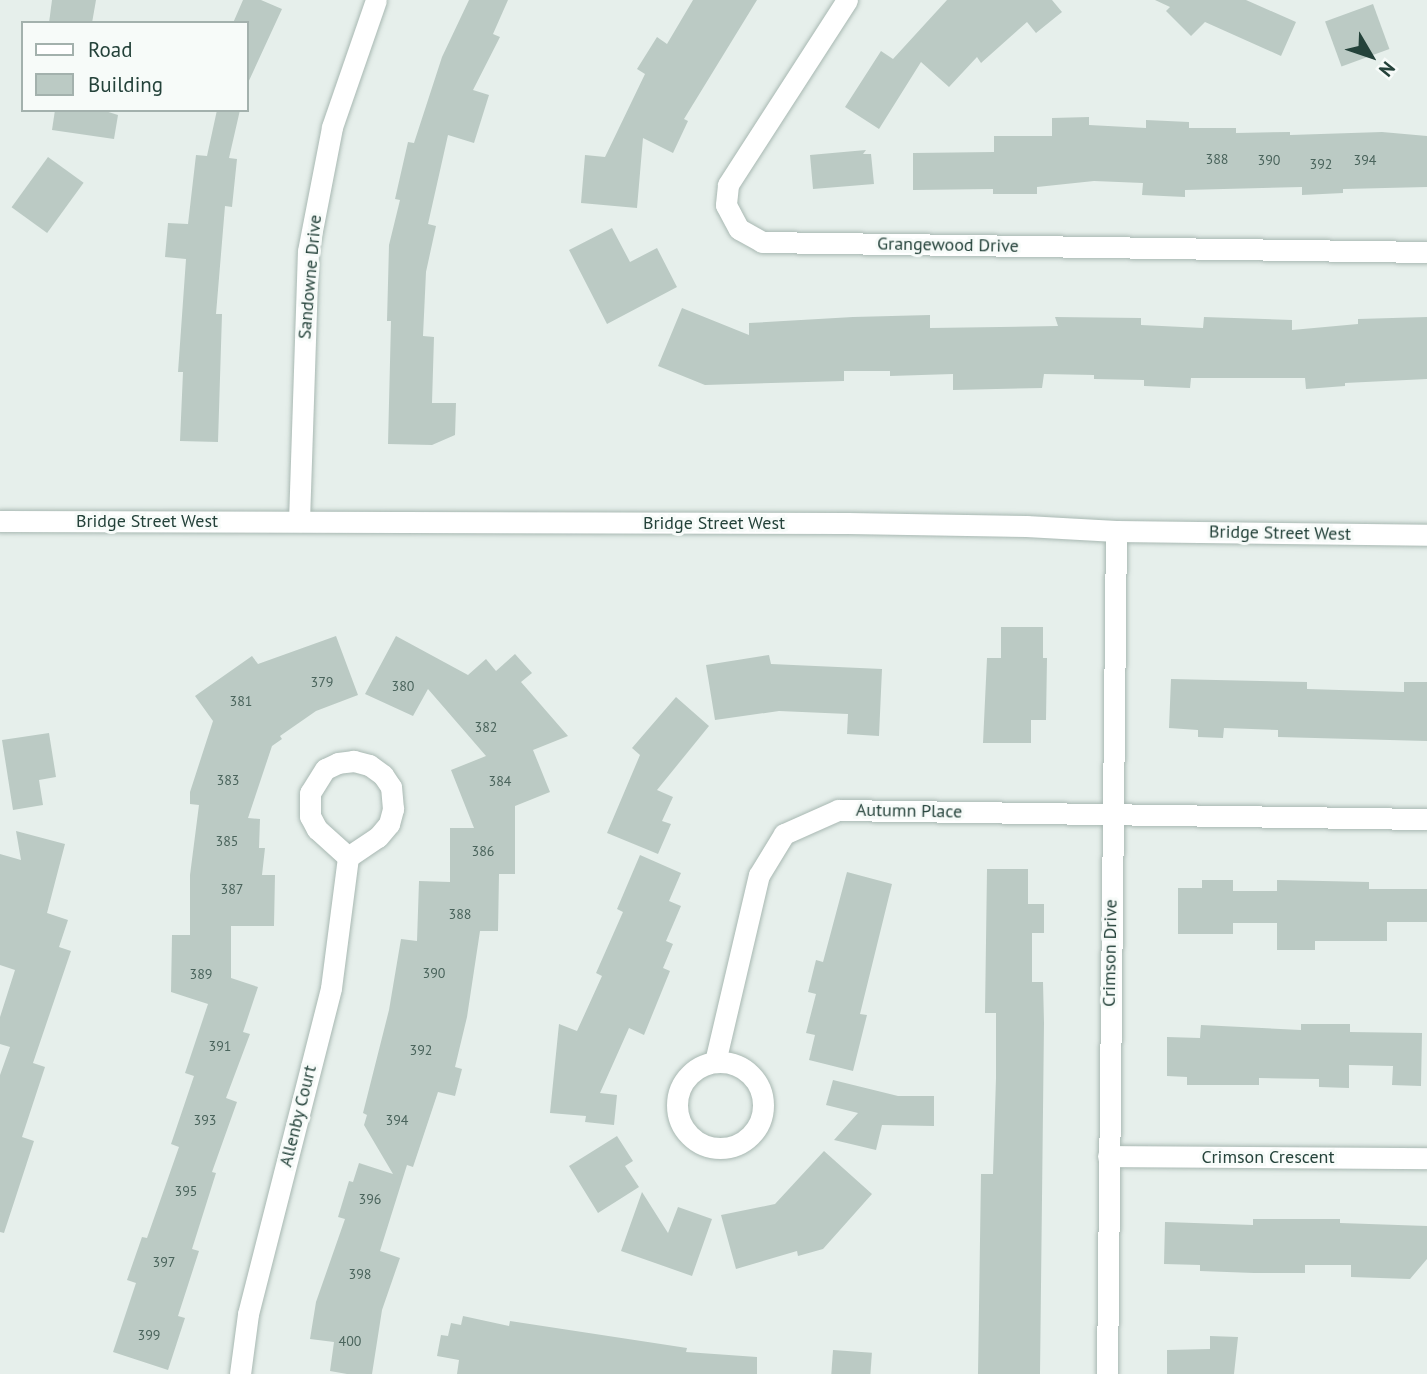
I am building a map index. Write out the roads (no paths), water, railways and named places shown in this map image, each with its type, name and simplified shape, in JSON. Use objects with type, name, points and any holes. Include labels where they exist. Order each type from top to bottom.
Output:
[{"type":"street","name":"Sandowne Drive","points":[[299,521],[308,251],[332,127],[376,0]]},
{"type":"street","name":"Grangewood Drive","points":[[847,0],[728,185],[726,205],[739,229],[762,242],[1427,252]]},
{"type":"street","name":"Bridge Street West","points":[[0,521],[848,523],[1026,526],[1116,531],[1427,535]]},
{"type":"street","name":"Crimson Drive","points":[[1107,1374],[1116,531]]},
{"type":"street","points":[[354,761],[369,765],[383,775],[393,794],[393,809],[389,824],[378,837],[348,857],[317,829],[310,816],[310,793],[325,769],[338,763],[354,761]]},
{"type":"street","name":"Autumn Place","points":[[715,1062],[759,876],[784,834],[838,810],[1111,813]]},
{"type":"street","points":[[1111,813],[1427,819]]},
{"type":"street","name":"Allenby Court","points":[[240,1374],[248,1314],[331,988],[348,857]]},
{"type":"street","points":[[715,1062],[741,1067],[752,1076],[763,1101],[757,1127],[737,1145],[723,1148],[702,1144],[685,1130],[677,1102],[681,1087],[689,1075],[701,1066],[715,1062]]},
{"type":"street","name":"Crimson Crescent","points":[[1108,1156],[1427,1158]]}]
